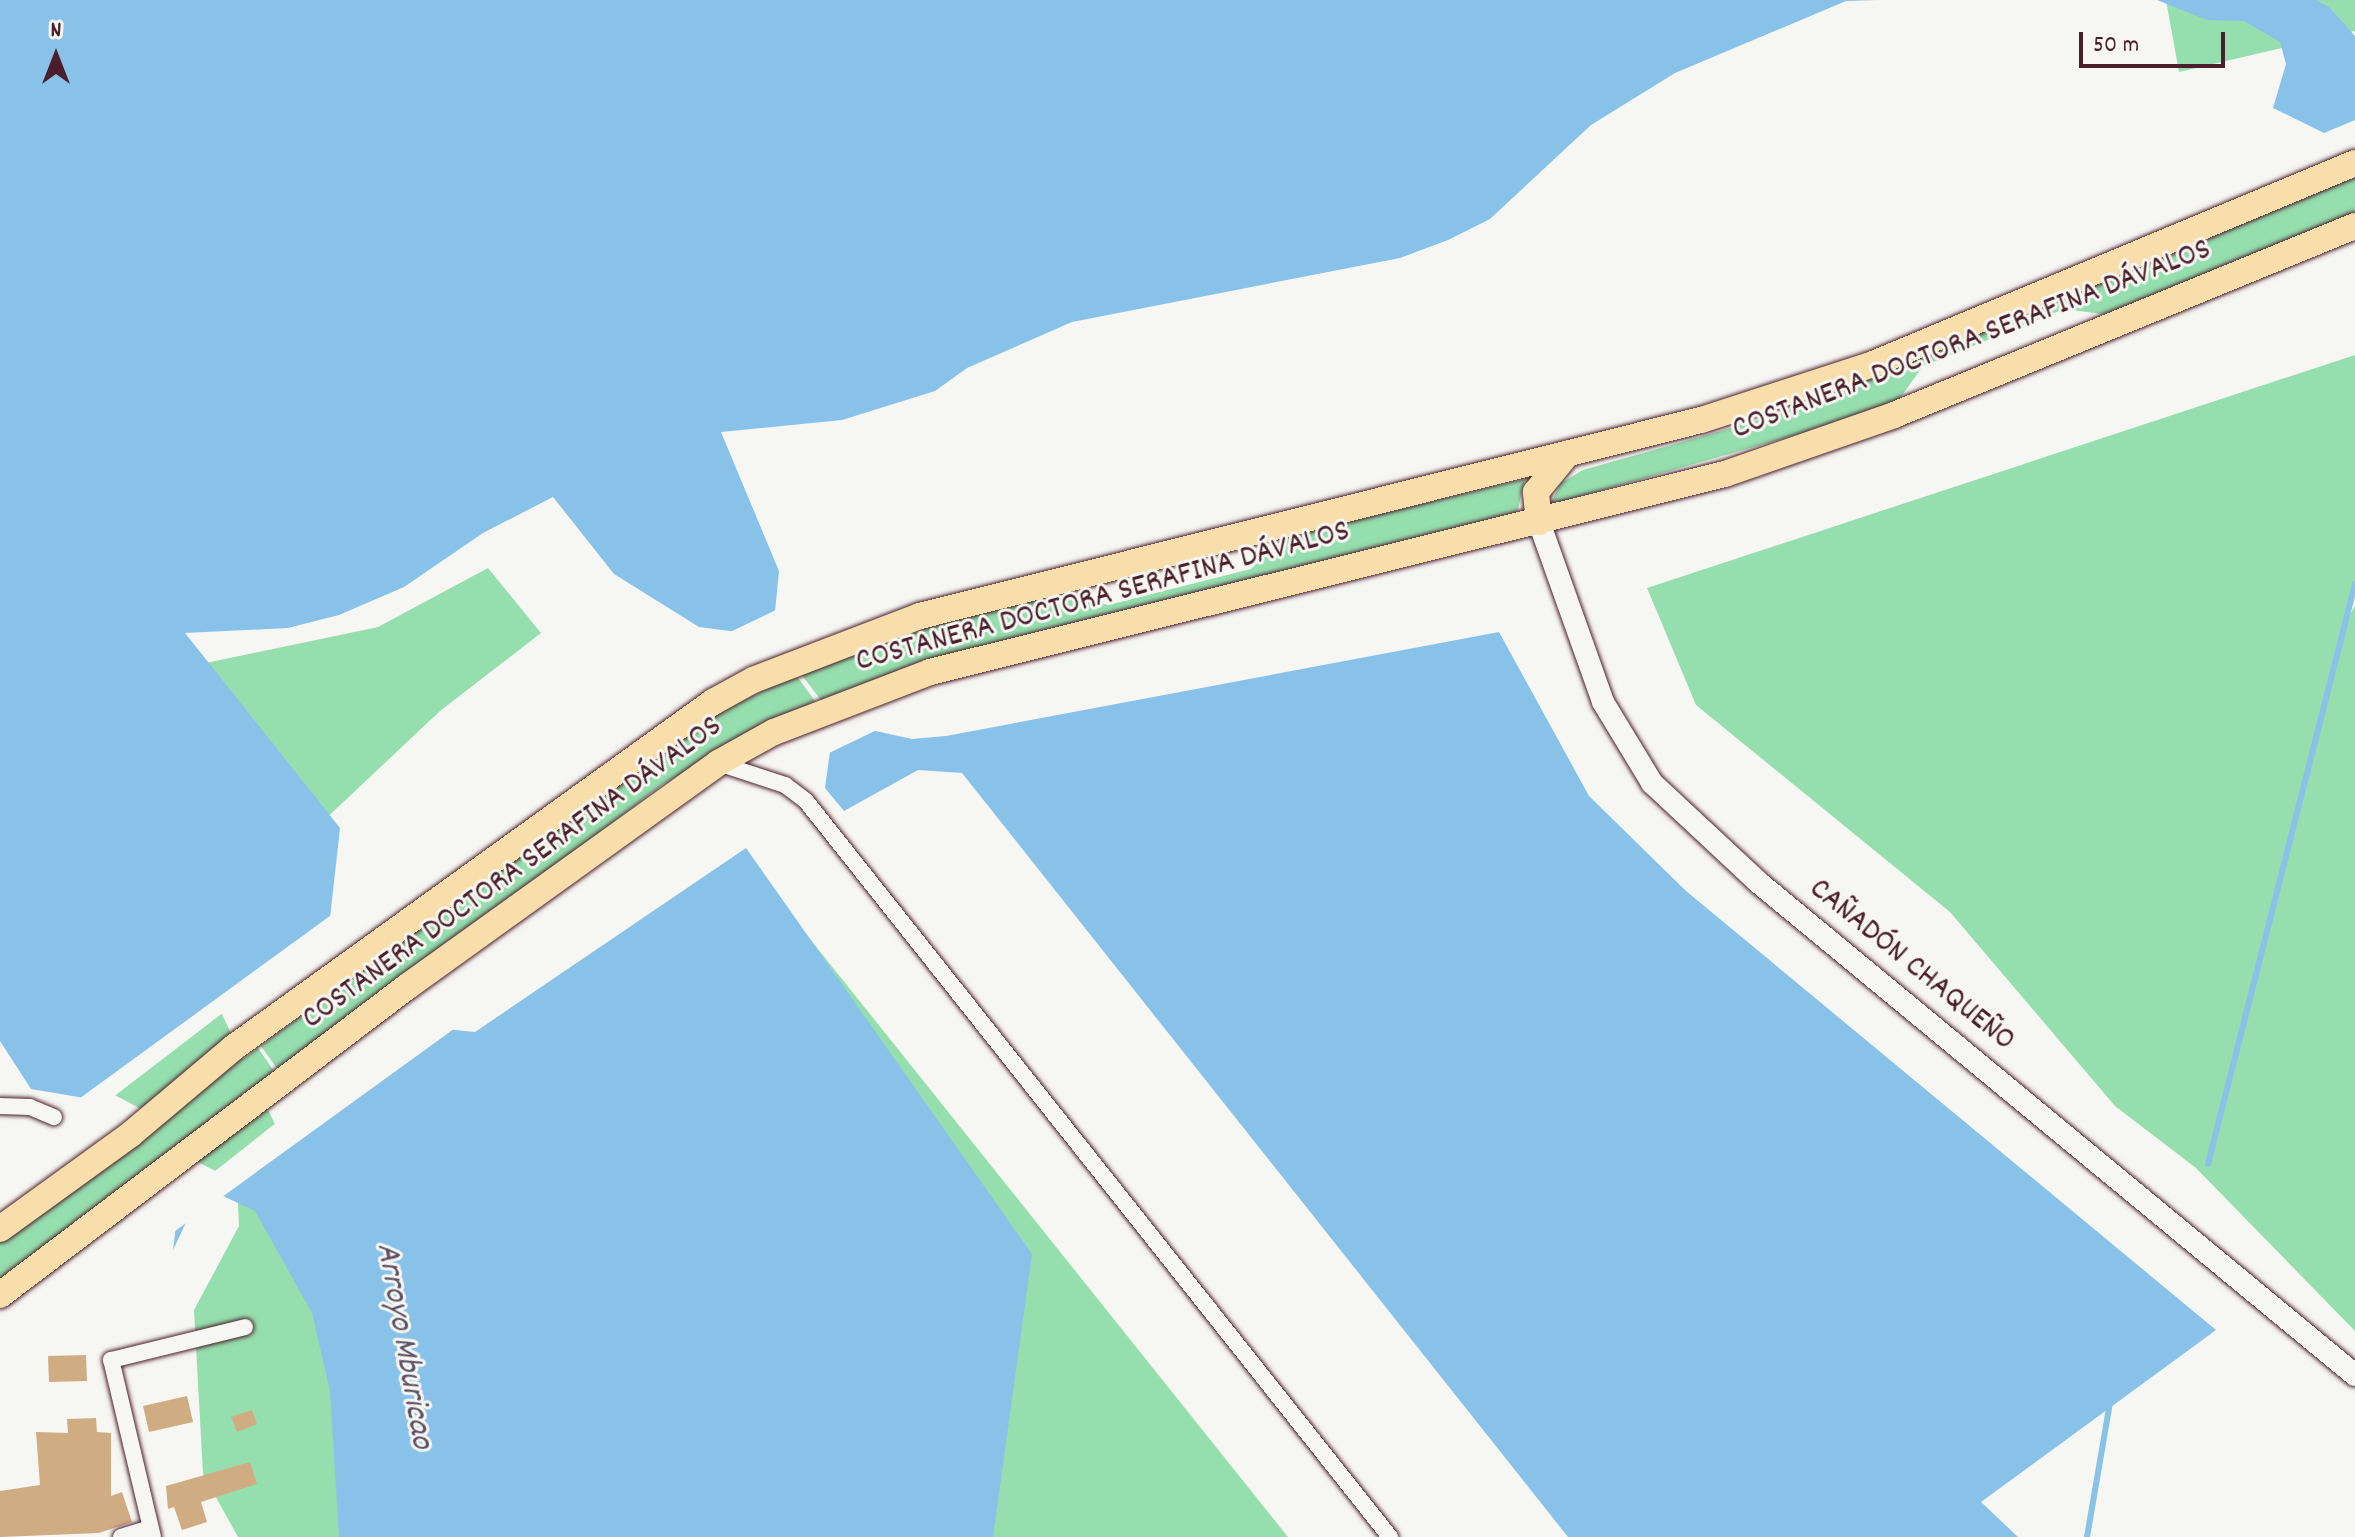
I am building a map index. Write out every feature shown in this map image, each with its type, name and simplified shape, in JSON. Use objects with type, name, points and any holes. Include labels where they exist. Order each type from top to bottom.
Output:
[{"type":"highway","name":"COSTANERA DOCTORA SERAFINA DÁVALOS","points":[[0,1229],[131,1134],[233,1048],[713,702],[753,680],[834,645],[1119,564],[1701,420],[1873,364],[2346,167]]},
{"type":"highway","name":"COSTANERA DOCTORA SERAFINA DÁVALOS","points":[[0,1295],[408,986],[718,763],[774,732],[857,697],[1100,628],[1725,474],[1894,415],[2354,226]]},
{"type":"highway","points":[[1539,522],[1536,492],[1568,453]]},
{"type":"main road","name":"CAÑADÓN CHAQUEÑO","points":[[1539,522],[1603,702],[1652,783],[1758,882],[2355,1375]]},
{"type":"street","points":[[718,763],[785,785],[806,801],[1390,1537]]},
{"type":"street","points":[[0,1106],[30,1107],[54,1117]]},
{"type":"street","points":[[121,1537],[152,1532],[111,1360],[245,1327]]},
{"type":"green space","points":[[2166,0],[2355,0],[2355,31],[2179,72]]},
{"type":"green space","points":[[2355,176],[2355,214],[2110,315],[2064,309],[1923,366],[1898,401],[1869,414],[1550,505],[1561,483],[1583,470],[1777,415]]},
{"type":"green space","points":[[2355,355],[2355,584],[2348,617],[2355,606],[2355,1331],[2196,1168],[2115,1106],[1950,912],[1696,705],[1647,588]]},
{"type":"green space","points":[[1525,479],[1517,513],[937,660],[821,700],[800,673],[925,626],[1061,593],[1108,605],[1251,569],[1282,538]]},
{"type":"green space","points":[[488,568],[541,633],[440,711],[319,825],[219,1008],[243,1059],[258,1048],[278,1077],[259,1091],[285,1145],[844,1537],[238,1537],[203,1474],[194,1310],[239,1226],[237,1182],[194,1160],[0,1282],[0,1242],[151,1114],[105,1090],[0,706],[378,627]]},
{"type":"green space","points":[[796,675],[815,701],[663,784],[281,1074],[261,1046],[576,808],[703,720]]},
{"type":"green space","points":[[754,869],[1288,1537],[867,1537]]},
{"type":"water","points":[[0,0],[1878,0],[1846,1],[1675,73],[1591,125],[1490,219],[1448,240],[1400,258],[1072,322],[967,368],[935,391],[842,420],[721,432],[779,571],[774,622],[752,634],[699,627],[614,574],[553,497],[483,533],[404,587],[339,615],[288,628],[185,633],[340,828],[329,927],[102,1101],[31,1089],[0,1041]]},
{"type":"water","points":[[2157,0],[2316,0],[2329,7],[2355,36],[2355,120],[2324,133],[2273,108],[2286,64],[2280,42],[2244,21],[2207,20]]},
{"type":"water","points":[[1499,632],[1589,796],[1686,891],[2216,1330],[1981,1502],[2018,1537],[1568,1537],[962,773],[918,770],[844,811],[825,788],[832,737],[853,726],[912,739],[946,736]]},
{"type":"water","name":"Arroyo Mburicao","points":[[746,848],[1032,1254],[993,1537],[339,1537],[330,1391],[312,1313],[255,1211],[221,1195],[191,1212],[173,1250],[179,1203],[406,1025],[475,1032]]},
{"type":"pier","points":[[780,608],[777,624],[754,637],[726,634]]},
{"type":"pier","points":[[851,722],[881,728],[825,755],[829,734]]},
{"type":"pier","points":[[334,913],[331,930],[104,1104],[76,1101]]},
{"type":"pier","points":[[404,1022],[458,1026],[171,1234],[177,1201]]},
{"type":"building","points":[[86,1355],[87,1381],[49,1382],[48,1356]]},
{"type":"building","points":[[187,1396],[193,1422],[149,1432],[143,1406]]},
{"type":"building","points":[[252,1410],[257,1424],[237,1432],[231,1417]]},
{"type":"building","points":[[96,1418],[97,1432],[111,1433],[111,1496],[122,1492],[132,1522],[99,1533],[0,1537],[0,1491],[40,1485],[36,1432],[68,1433],[67,1419]]},
{"type":"building","points":[[250,1462],[257,1484],[201,1502],[207,1522],[182,1530],[174,1507],[168,1509],[166,1486]]},
{"type":"waterway","points":[[2208,1164],[2355,584]]},
{"type":"waterway","points":[[2087,1537],[2110,1402]]}]
